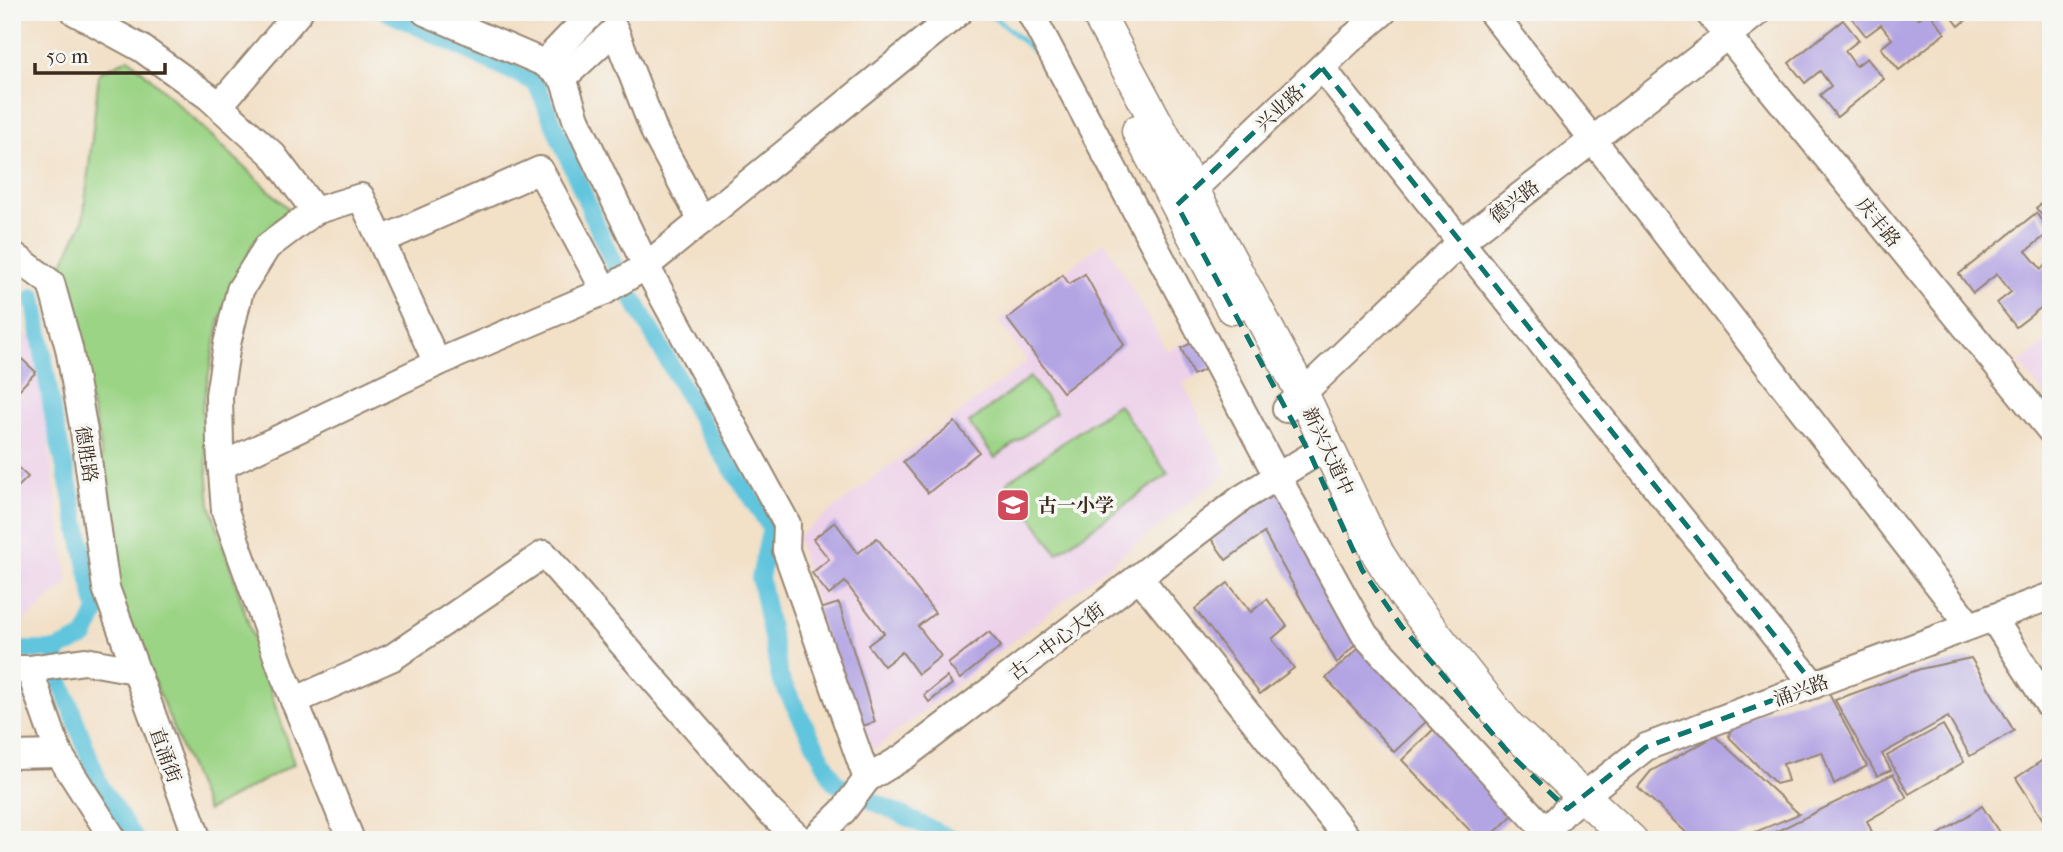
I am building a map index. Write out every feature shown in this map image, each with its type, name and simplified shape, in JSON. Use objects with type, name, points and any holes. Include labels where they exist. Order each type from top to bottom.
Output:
[{"type":"main road","name":"新兴大道中","points":[[1093,18],[1294,401],[1378,554],[1405,596],[1508,726],[1559,819],[1631,840]]},
{"type":"main road","name":"新兴大道中","points":[[1294,401],[1311,456],[1362,570],[1402,626],[1508,752],[1559,819],[1600,840]]},
{"type":"street","points":[[75,12],[141,47],[219,106],[273,155],[315,211]]},
{"type":"street","points":[[219,106],[299,12]]},
{"type":"street","points":[[425,12],[553,70],[646,266],[787,524],[786,550],[867,779]]},
{"type":"street","points":[[553,70],[593,12]]},
{"type":"street","points":[[1030,12],[1277,477],[1365,635],[1559,819]]},
{"type":"street","name":"兴业路","points":[[1185,197],[1383,12]]},
{"type":"street","points":[[1491,12],[2051,708]]},
{"type":"street","name":"庆丰路","points":[[1708,12],[2051,431]]},
{"type":"street","name":"德兴路","points":[[1294,401],[1462,241],[1758,12]]},
{"type":"street","points":[[222,466],[437,363],[605,291],[646,266],[958,13]]},
{"type":"street","points":[[553,70],[615,30],[654,132],[702,221]]},
{"type":"street","points":[[1322,68],[1814,685]]},
{"type":"street","points":[[382,240],[540,170],[605,291]]},
{"type":"street","points":[[351,840],[294,701],[225,511],[219,395],[227,344],[240,290],[267,247],[315,211],[361,197],[437,363]]},
{"type":"street","name":"德胜路","points":[[12,254],[51,283],[69,348],[106,588],[135,670]]},
{"type":"street","name":"古一中心大街","points":[[813,840],[843,811],[867,779],[905,756],[1242,498],[1311,456]]},
{"type":"street","points":[[294,701],[393,657],[544,554],[769,811],[801,840]]},
{"type":"street","points":[[1139,577],[1349,840]]},
{"type":"street","name":"涌兴路","points":[[1559,819],[1646,747],[2051,596]]},
{"type":"street","points":[[114,840],[59,754],[21,669],[85,661],[135,670]]},
{"type":"street","name":"直涌街","points":[[135,670],[198,840]]},
{"type":"street","points":[[12,755],[59,754]]},
{"type":"highlighted area","points":[[1322,68],[1814,685],[1646,747],[1567,809],[1508,752],[1402,627],[1362,570],[1311,456],[1177,205]]},
{"type":"shaded area","name":"古一小学","points":[[1105,241],[1167,351],[1203,334],[1218,366],[1183,383],[1228,472],[875,749],[856,739],[797,537],[1027,361],[999,321]]},
{"type":"shaded area","points":[[34,335],[68,583],[12,632],[12,337]]},
{"type":"shaded area","points":[[2051,339],[2051,403],[2019,363]]},
{"type":"green space","points":[[129,58],[289,209],[253,243],[219,322],[202,409],[210,504],[294,764],[207,811],[117,590],[99,436],[58,273],[83,222],[99,73]]},
{"type":"green space","points":[[1030,377],[1056,412],[995,458],[969,423]]},
{"type":"green space","points":[[1118,404],[1168,474],[1057,553],[1007,482]]},
{"type":"building","points":[[1855,12],[1912,12],[1918,19],[1929,12],[1945,33],[1899,70],[1881,48],[1892,39],[1881,25],[1866,36],[1850,16]]},
{"type":"building","points":[[1948,12],[1976,12],[1959,26]]},
{"type":"building","points":[[1843,20],[1859,40],[1845,51],[1856,66],[1867,58],[1884,79],[1837,117],[1820,95],[1831,86],[1820,71],[1805,83],[1789,63]]},
{"type":"building","points":[[2051,196],[2051,227],[2036,208]]},
{"type":"building","points":[[2036,213],[2050,232],[2026,251],[2041,269],[2051,261],[2051,300],[2016,327],[1997,303],[2011,292],[1997,274],[1973,293],[1959,274]]},
{"type":"building","points":[[1085,274],[1124,345],[1063,392],[1007,319],[1063,275],[1069,284]]},
{"type":"building","points":[[1202,338],[1215,365],[1193,375],[1181,348]]},
{"type":"building","points":[[12,350],[36,372],[12,397]]},
{"type":"building","points":[[955,422],[979,452],[928,493],[903,462]]},
{"type":"building","points":[[12,462],[28,477],[12,493]]},
{"type":"building","points":[[1278,485],[1360,640],[1337,663],[1264,533],[1226,560],[1210,537]]},
{"type":"building","points":[[835,522],[858,553],[877,538],[935,613],[918,626],[941,656],[918,674],[902,652],[884,666],[868,645],[884,633],[845,582],[829,595],[812,573],[829,559],[813,539]]},
{"type":"building","points":[[1228,583],[1251,612],[1267,599],[1287,626],[1272,639],[1294,668],[1260,694],[1195,609]]},
{"type":"building","points":[[839,603],[875,722],[853,729],[817,610]]},
{"type":"building","points":[[989,632],[1001,646],[960,679],[948,664]]},
{"type":"building","points":[[1362,645],[1430,718],[1394,752],[1326,678]]},
{"type":"building","points":[[1971,658],[2014,731],[1970,756],[1948,717],[1882,754],[1891,770],[1877,776],[1835,700],[1920,669]]},
{"type":"building","points":[[947,677],[952,684],[929,702],[924,695]]},
{"type":"building","points":[[1828,692],[1867,766],[1834,784],[1822,752],[1783,764],[1788,781],[1776,784],[1729,737],[1731,722]]},
{"type":"building","points":[[1438,725],[1519,809],[1487,840],[1479,840],[1402,760]]},
{"type":"building","points":[[1943,725],[1964,762],[1909,794],[1887,756]]},
{"type":"building","points":[[1715,736],[1799,814],[1736,840],[1694,840],[1638,787],[1651,771]]},
{"type":"building","points":[[2049,756],[2051,759],[2051,832],[2016,778]]},
{"type":"building","points":[[1893,774],[1907,798],[1867,821],[1872,832],[1853,840],[1759,840]]},
{"type":"building","points":[[1982,806],[2004,840],[1940,840],[1937,836]]},
{"type":"waterway","points":[[387,12],[536,83],[613,263],[708,432],[771,528],[760,578],[780,678],[835,783],[954,840]]},
{"type":"waterway","points":[[598,25],[611,12]]},
{"type":"waterway","points":[[983,12],[998,20],[1043,59]]},
{"type":"waterway","points":[[536,83],[545,75]]},
{"type":"waterway","points":[[12,650],[56,650],[85,637],[97,611],[53,415],[34,297]]},
{"type":"waterway","points":[[56,654],[61,682],[101,788],[135,840]]},
{"type":"place","name":"古一小学","points":[[1013,505]]}]
